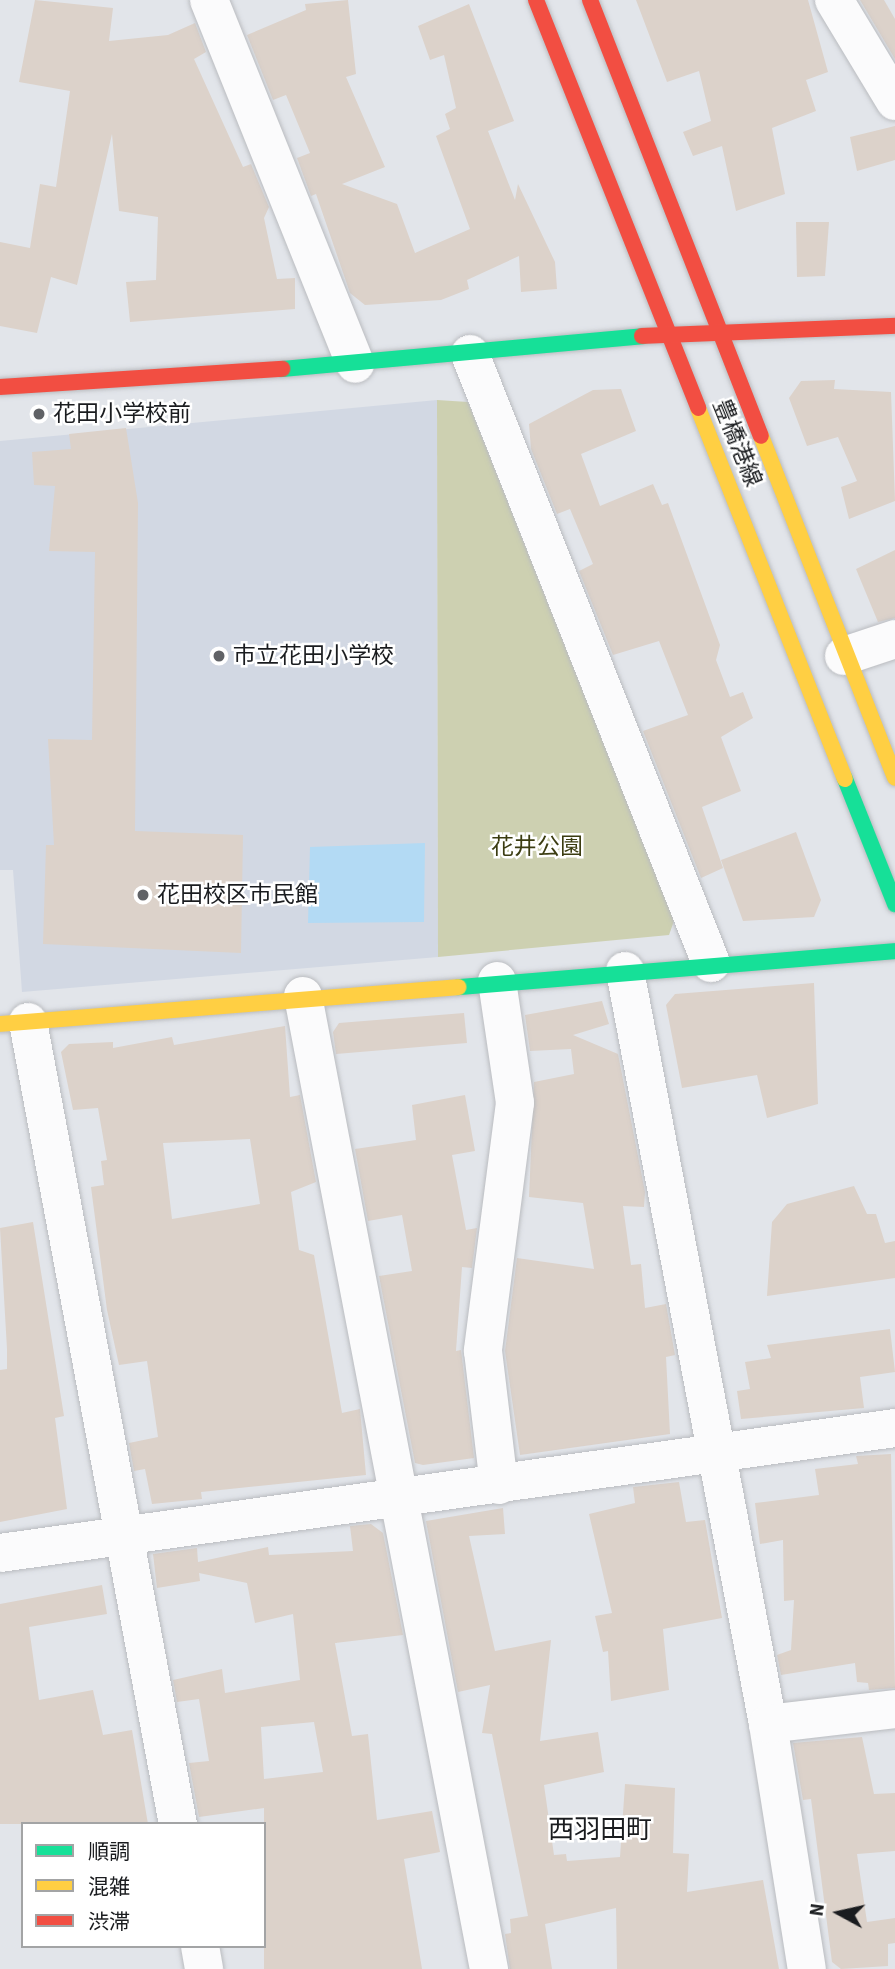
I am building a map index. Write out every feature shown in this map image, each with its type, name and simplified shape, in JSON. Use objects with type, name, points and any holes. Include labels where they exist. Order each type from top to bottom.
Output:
[{"type":"main road","name":"豊橋港線","points":[[536,0],[895,904]]},
{"type":"main road","name":"豊橋港線","points":[[590,0],[844,656],[895,778]]},
{"type":"main road","points":[[0,387],[355,364],[668,333],[895,326]]},
{"type":"main road","points":[[14,1023],[303,996],[895,951]]},
{"type":"street","points":[[209,0],[355,364]]},
{"type":"street","points":[[834,0],[895,101]]},
{"type":"street","points":[[471,354],[710,963]]},
{"type":"street","points":[[844,656],[895,639]]},
{"type":"street","points":[[625,971],[768,1724],[807,1969]]},
{"type":"street","points":[[497,981],[514,1103],[483,1351],[499,1485]]},
{"type":"street","points":[[303,996],[489,1969]]},
{"type":"street","points":[[14,1023],[127,1538],[178,1822]]},
{"type":"street","points":[[0,1553],[127,1538],[716,1451],[895,1428]]},
{"type":"street","points":[[768,1724],[895,1709]]},
{"type":"street","points":[[200,1948],[204,1969]]},
{"type":"shaded area","name":"市立花田小学校","points":[[437,400],[438,957],[22,992],[13,870],[0,870],[0,441]]},
{"type":"green space","name":"花井公園","points":[[437,400],[468,402],[674,921],[669,935],[438,957]]},
{"type":"water","points":[[425,843],[424,922],[308,923],[310,847]]},
{"type":"building","points":[[35,0],[113,8],[109,41],[168,35],[195,23],[206,52],[194,59],[243,167],[251,164],[269,207],[264,218],[277,279],[295,278],[295,309],[130,322],[126,282],[156,280],[158,217],[119,211],[112,134],[77,285],[51,277],[37,333],[0,326],[0,242],[30,248],[40,184],[56,187],[70,91],[19,82]]},
{"type":"building","points":[[348,0],[356,74],[346,77],[385,167],[342,184],[397,204],[415,253],[470,229],[436,136],[450,129],[445,114],[456,108],[444,55],[430,60],[418,26],[469,4],[514,121],[488,131],[515,200],[518,184],[555,262],[557,289],[521,292],[519,256],[467,280],[469,289],[441,300],[365,305],[350,293],[316,194],[311,196],[297,158],[310,153],[286,95],[273,100],[247,35],[306,10],[305,4]]},
{"type":"building","points":[[636,0],[808,0],[828,72],[806,80],[816,111],[772,128],[785,194],[736,211],[722,146],[693,156],[683,132],[711,121],[699,71],[667,82]]},
{"type":"building","points":[[860,0],[884,0],[895,19],[895,59]]},
{"type":"building","points":[[895,126],[895,160],[857,171],[850,137]]},
{"type":"building","points":[[796,222],[829,222],[825,276],[797,277]]},
{"type":"building","points":[[835,380],[834,389],[891,392],[895,501],[849,519],[841,487],[857,481],[838,437],[807,446],[789,398],[801,381]]},
{"type":"building","points":[[621,389],[636,431],[581,454],[600,506],[653,484],[662,505],[668,503],[720,645],[716,660],[730,697],[743,692],[753,718],[721,737],[741,791],[702,807],[723,868],[701,878],[643,731],[688,715],[659,641],[613,655],[579,571],[593,564],[570,509],[557,514],[531,449],[529,424],[593,390]]},
{"type":"building","points":[[126,428],[138,503],[135,831],[243,835],[241,953],[43,944],[46,845],[54,845],[48,739],[92,740],[95,552],[49,551],[55,486],[34,485],[32,452],[71,449],[69,434]]},
{"type":"building","points":[[895,550],[895,618],[878,622],[856,569]]},
{"type":"building","points":[[796,832],[821,900],[814,917],[743,921],[721,860]]},
{"type":"building","points":[[814,983],[818,1104],[767,1118],[757,1075],[682,1088],[666,1005],[675,994]]},
{"type":"building","points":[[602,1001],[609,1024],[573,1035],[618,1054],[645,1192],[644,1207],[623,1206],[631,1265],[641,1264],[645,1308],[666,1304],[675,1355],[666,1357],[670,1434],[520,1455],[505,1351],[517,1258],[594,1269],[583,1203],[529,1197],[534,1082],[574,1074],[571,1049],[530,1051],[525,1015]]},
{"type":"building","points":[[464,1013],[467,1043],[336,1054],[333,1032],[339,1023]]},
{"type":"building","points":[[285,1026],[290,1097],[300,1095],[316,1182],[291,1192],[299,1250],[314,1255],[342,1413],[360,1409],[366,1475],[201,1492],[202,1499],[152,1504],[145,1469],[134,1471],[129,1443],[158,1437],[147,1361],[119,1365],[107,1310],[91,1187],[104,1185],[101,1161],[107,1160],[98,1108],[73,1110],[61,1052],[69,1044],[113,1042],[113,1048],[172,1037],[174,1045]],"holes":[[[250,1139],[260,1204],[172,1219],[163,1143]]]},
{"type":"building","points":[[465,1095],[475,1151],[452,1155],[466,1230],[477,1228],[472,1268],[462,1267],[456,1351],[461,1350],[474,1458],[423,1465],[415,1463],[379,1276],[412,1271],[402,1215],[368,1221],[355,1149],[416,1140],[412,1105]]},
{"type":"building","points":[[854,1186],[867,1214],[876,1214],[885,1243],[895,1241],[895,1278],[767,1296],[772,1222],[787,1204]]},
{"type":"building","points":[[33,1222],[64,1416],[55,1418],[67,1509],[0,1522],[0,1370],[7,1369],[7,1349],[0,1228]]},
{"type":"building","points":[[890,1329],[895,1372],[860,1377],[864,1408],[741,1419],[737,1391],[750,1389],[745,1362],[771,1358],[767,1345]]},
{"type":"building","points":[[891,1454],[895,1688],[869,1690],[868,1683],[857,1682],[855,1663],[781,1675],[777,1655],[791,1650],[794,1600],[784,1601],[783,1540],[760,1544],[755,1503],[819,1495],[815,1469],[858,1464],[856,1456]]},
{"type":"building","points":[[679,1482],[686,1522],[705,1520],[722,1618],[663,1629],[669,1690],[611,1701],[608,1651],[603,1652],[595,1616],[612,1613],[589,1514],[635,1503],[633,1487]]},
{"type":"building","points":[[503,1508],[505,1534],[469,1536],[495,1651],[551,1640],[540,1741],[598,1732],[604,1772],[544,1785],[554,1855],[566,1854],[567,1861],[620,1857],[625,1784],[675,1788],[673,1853],[689,1854],[687,1892],[763,1880],[779,1969],[617,1969],[616,1908],[545,1924],[552,1969],[510,1969],[505,1934],[511,1933],[510,1919],[528,1916],[492,1734],[482,1733],[490,1685],[458,1692],[426,1521]]},
{"type":"building","points":[[371,1524],[383,1533],[403,1635],[335,1643],[352,1736],[368,1734],[377,1820],[432,1811],[440,1852],[404,1859],[422,1969],[264,1969],[264,1808],[199,1817],[189,1763],[209,1761],[199,1699],[177,1702],[173,1680],[222,1669],[225,1693],[300,1680],[293,1614],[255,1623],[247,1583],[199,1573],[200,1581],[157,1588],[153,1554],[197,1548],[198,1562],[268,1547],[269,1555],[353,1551],[350,1526]],"holes":[[[314,1722],[323,1772],[264,1779],[261,1727]]]},
{"type":"building","points":[[102,1585],[107,1614],[29,1627],[39,1700],[93,1690],[103,1735],[132,1730],[148,1822],[0,1824],[0,1604]]},
{"type":"building","points":[[862,1737],[874,1794],[895,1793],[895,1851],[857,1854],[867,1922],[895,1918],[895,1943],[888,1944],[888,1966],[841,1969],[832,1962],[811,1799],[803,1800],[793,1743]]},
{"type":"traffic: fast","points":[[282,369],[642,336]]},
{"type":"traffic: fast","points":[[845,779],[895,904]]},
{"type":"traffic: fast","points":[[459,987],[895,951]]},
{"type":"traffic: slow","points":[[698,408],[845,779]]},
{"type":"traffic: slow","points":[[761,436],[895,778]]},
{"type":"traffic: slow","points":[[0,1024],[459,987]]},
{"type":"traffic: jam","points":[[536,0],[698,408]]},
{"type":"traffic: jam","points":[[590,0],[761,436]]},
{"type":"traffic: jam","points":[[642,336],[895,326]]},
{"type":"traffic: jam","points":[[0,387],[282,369]]},
{"type":"place","name":"花田小学校前","points":[[39,414]]},
{"type":"place","name":"市立花田小学校","points":[[219,656]]},
{"type":"place","name":"花田校区市民館","points":[[143,895]]},
{"type":"district","name":"西羽田町","points":[[600,1830]]}]
